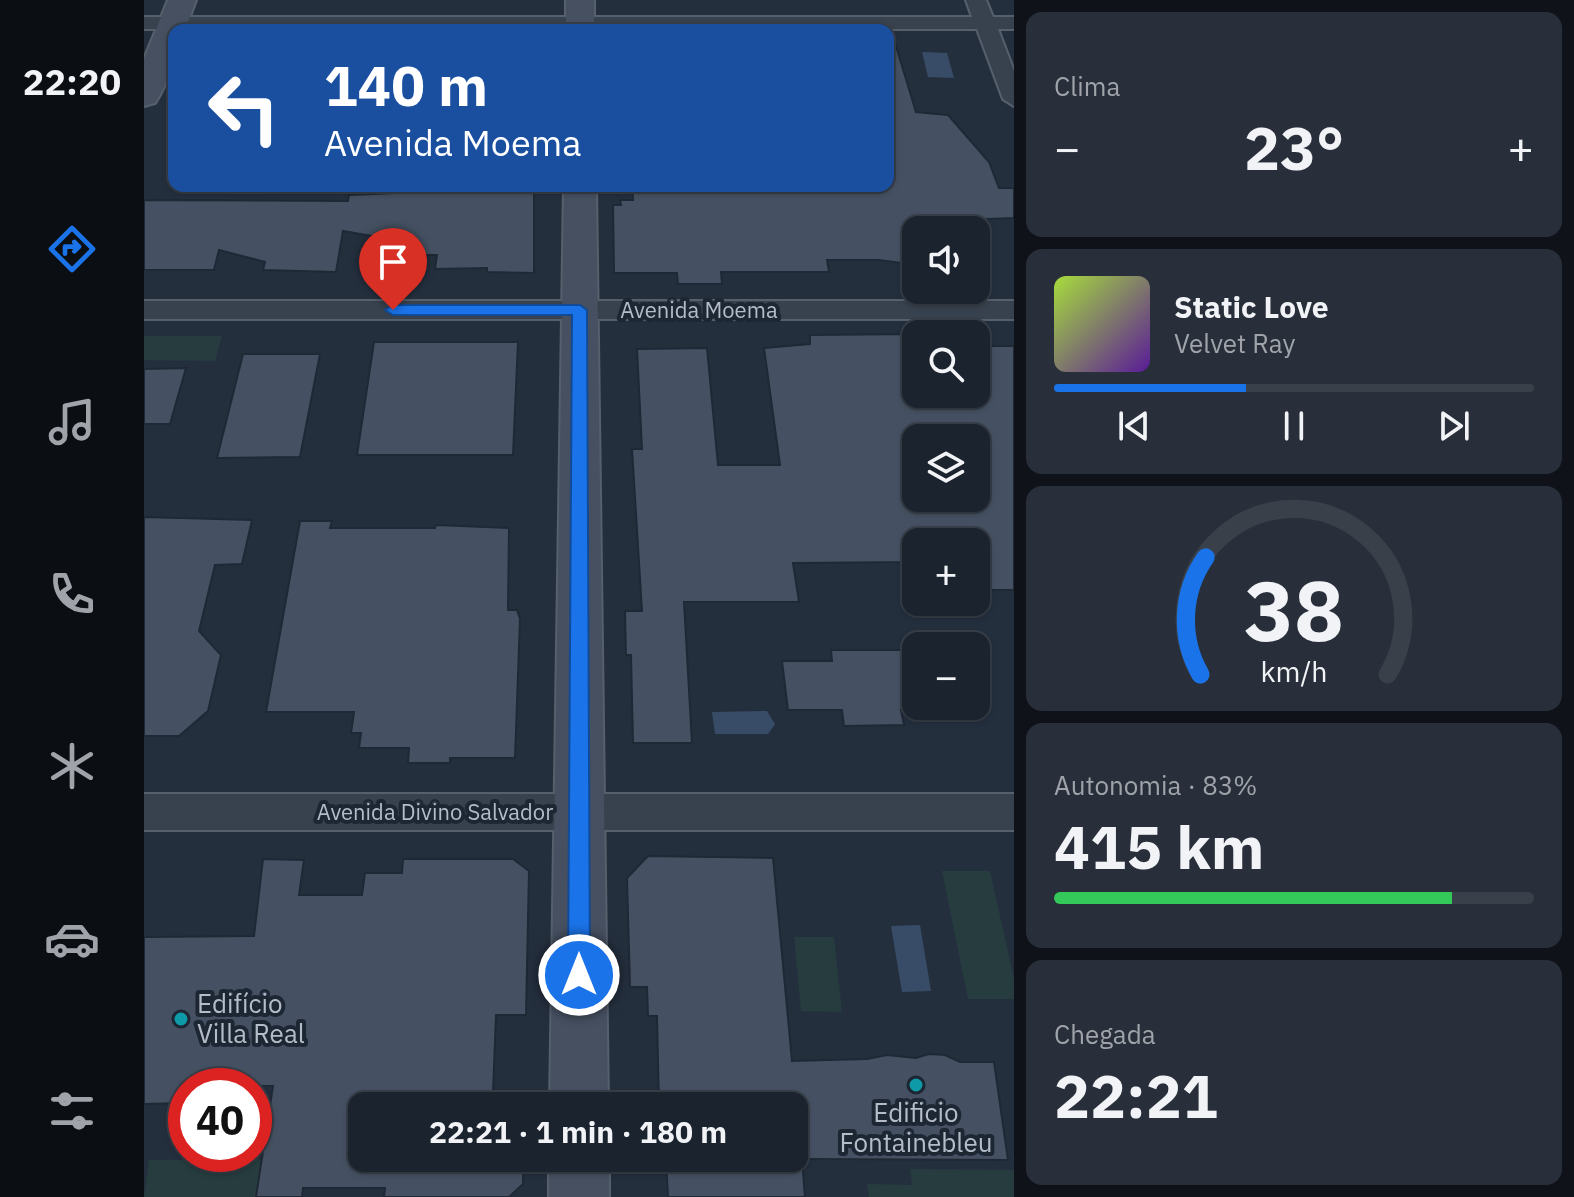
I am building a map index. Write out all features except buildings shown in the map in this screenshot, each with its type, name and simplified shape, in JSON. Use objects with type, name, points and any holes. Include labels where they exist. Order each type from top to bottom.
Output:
[{"type":"street","points":[[976,0],[1014,99]]},
{"type":"street","points":[[144,97],[166,16],[580,17],[1014,23]]},
{"type":"street","points":[[579,1092],[580,192]]},
{"type":"street","name":"Avenida Moema","points":[[144,310],[1014,310]]},
{"type":"street","name":"Avenida Divino Salvador","points":[[144,812],[1014,812]]},
{"type":"street","points":[[579,1172],[579,1197]]},
{"type":"green space","points":[[144,336],[222,336],[215,361],[144,360]]},
{"type":"green space","points":[[942,871],[990,871],[1014,979],[1014,999],[968,999]]},
{"type":"green space","points":[[794,937],[834,937],[842,1012],[801,1011]]},
{"type":"green space","points":[[149,1160],[168,1160],[168,1172],[259,1172],[256,1197],[144,1197]]},
{"type":"green space","points":[[910,1169],[1014,1170],[1014,1197],[869,1197],[867,1184],[912,1185]]},
{"type":"water","points":[[922,52],[947,53],[954,78],[928,77]]},
{"type":"water","points":[[767,711],[775,724],[768,734],[715,734],[712,712]]},
{"type":"water","points":[[920,925],[931,991],[902,992],[891,926]]},
{"type":"place","name":"Edifício Villa Real","points":[[181,1019]]},
{"type":"place","name":"Edificio Fontainebleu","points":[[916,1085]]},
{"type":"route","points":[[393,310],[580,310],[579,975]]}]
